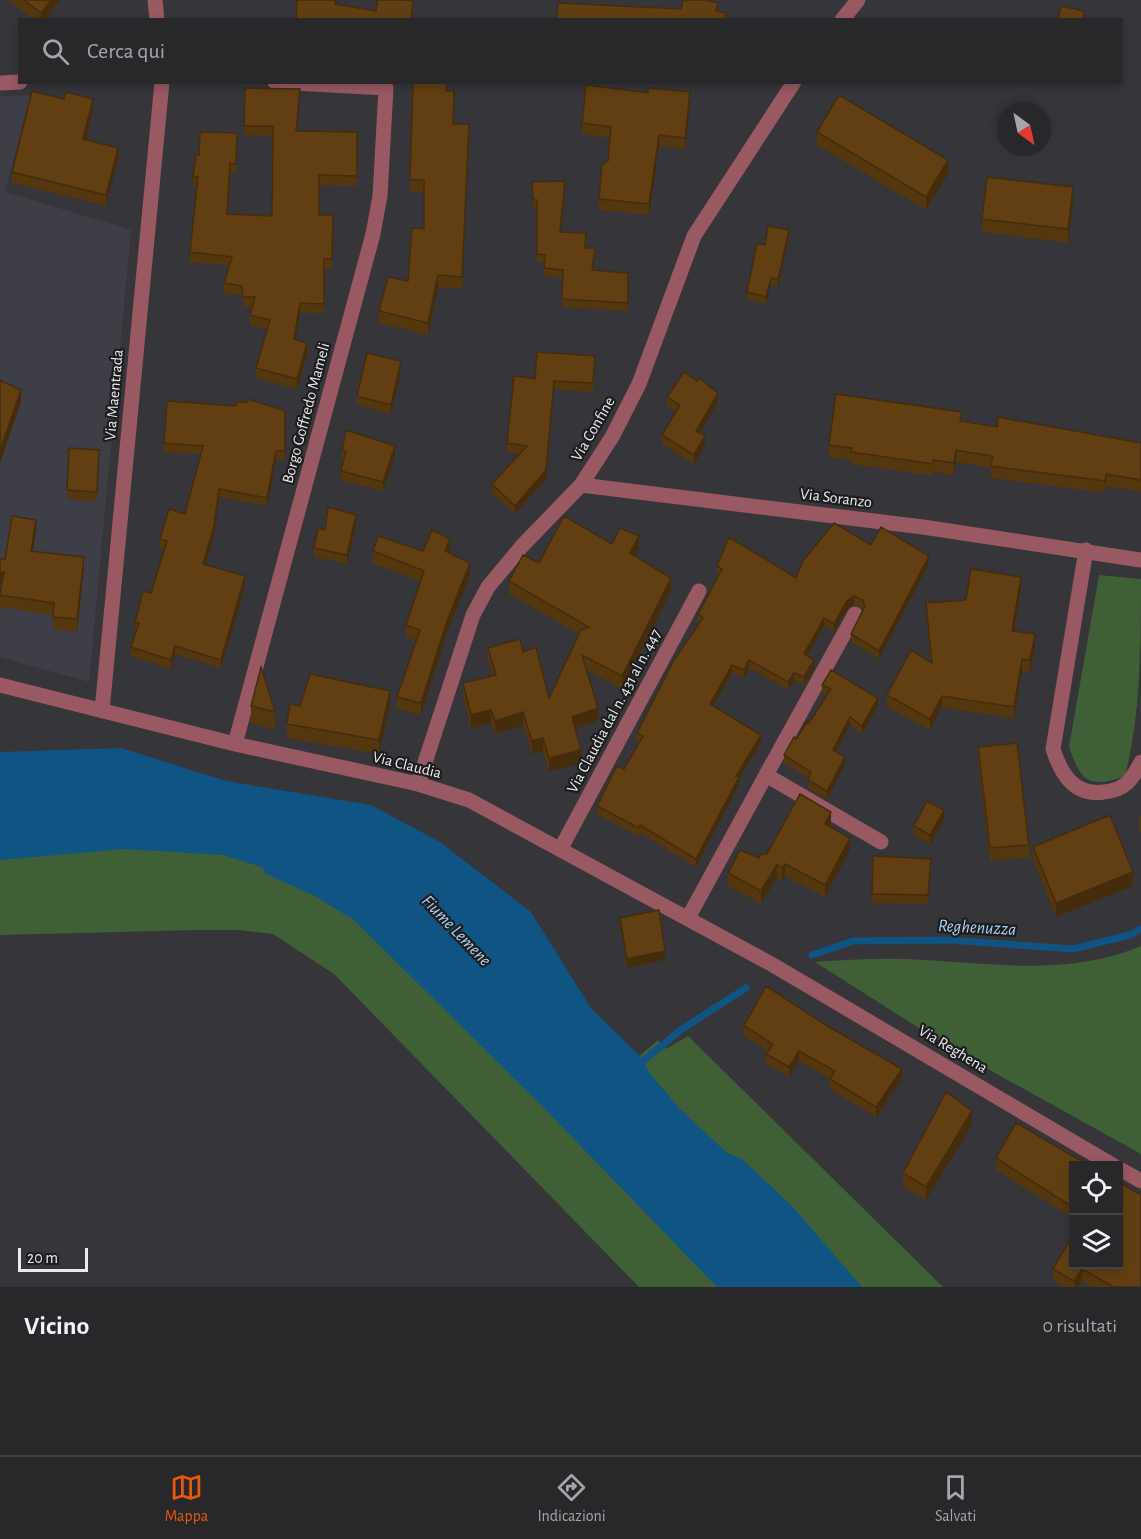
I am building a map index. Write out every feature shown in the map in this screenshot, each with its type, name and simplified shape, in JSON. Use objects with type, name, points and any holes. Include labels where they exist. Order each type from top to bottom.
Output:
[{"type":"street","points":[[155,0],[157,18]]},
{"type":"street","points":[[844,18],[858,0]]},
{"type":"street","points":[[0,83],[18,82]]},
{"type":"street","name":"Via Maentrada","points":[[102,711],[162,84]]},
{"type":"street","name":"Borgo Goffredo Mameli","points":[[235,744],[373,234],[380,196],[386,88],[312,84]]},
{"type":"street","name":"Via Confine","points":[[418,784],[473,615],[488,587],[509,561],[581,485],[612,437],[639,384],[694,236],[793,84]]},
{"type":"street","name":"Via Soranzo","points":[[581,485],[923,527],[1141,560]]},
{"type":"street","points":[[1086,550],[1053,749],[1059,768],[1074,787],[1091,794],[1119,790],[1131,781],[1141,762]]},
{"type":"street","name":"Via Claudia dal n. 431 al n. 447","points":[[561,848],[699,591]]},
{"type":"street","points":[[688,918],[855,614]]},
{"type":"street","name":"Via Claudia","points":[[0,685],[235,744],[418,784],[469,800],[561,848],[773,966]]},
{"type":"street","points":[[766,776],[881,842]]},
{"type":"street","name":"Via Reghena","points":[[773,966],[1105,1161]]},
{"type":"street","points":[[1123,1170],[1141,1181]]},
{"type":"shaded area","points":[[31,95],[5,192],[131,230],[89,682],[0,657],[0,96]]},
{"type":"green space","points":[[1099,575],[1141,579],[1141,628],[1137,704],[1125,776],[1095,782],[1082,775],[1069,747]]},
{"type":"green space","points":[[176,777],[617,1075],[658,1040],[666,1049],[688,1036],[943,1287],[639,1287],[334,974],[273,934],[238,930],[197,930],[0,935],[0,794]]},
{"type":"green space","points":[[1141,946],[1141,1154],[952,1049],[815,962],[894,959],[995,965],[1054,965],[1113,956]]},
{"type":"water","name":"Fiume Lemene","points":[[121,748],[226,781],[371,805],[440,842],[531,912],[591,1008],[644,1060],[648,1071],[680,1109],[727,1153],[742,1159],[792,1206],[862,1287],[717,1287],[544,1108],[354,920],[313,895],[266,874],[262,867],[223,855],[125,849],[0,860],[0,752]]},
{"type":"building","points":[[24,0],[51,0],[41,13]]},
{"type":"building","points":[[297,0],[335,0],[335,4],[376,11],[378,0],[413,1],[411,18],[296,18]]},
{"type":"building","points":[[683,0],[704,0],[718,3],[716,11],[726,13],[725,18],[557,18],[558,3],[681,9]]},
{"type":"building","points":[[1061,6],[1084,11],[1083,18],[1058,18]]},
{"type":"building","points":[[413,84],[446,84],[446,91],[454,91],[453,124],[469,124],[462,277],[438,275],[428,323],[379,311],[388,277],[408,281],[412,228],[424,229],[424,180],[410,180]]},
{"type":"building","points":[[586,85],[648,93],[648,88],[690,92],[685,138],[659,135],[649,204],[599,199],[602,165],[608,161],[611,127],[582,123]]},
{"type":"building","points":[[245,88],[300,89],[296,131],[357,132],[357,176],[319,175],[319,215],[333,215],[332,259],[324,259],[324,304],[300,303],[294,339],[307,343],[297,379],[256,368],[270,320],[250,315],[255,297],[243,297],[242,286],[224,283],[232,257],[190,252],[198,177],[193,177],[196,155],[199,155],[200,132],[237,133],[236,164],[230,163],[227,214],[272,216],[273,126],[244,126]]},
{"type":"building","points":[[32,91],[64,99],[66,92],[93,99],[83,139],[118,148],[106,195],[12,172]]},
{"type":"building","points":[[839,95],[948,160],[926,197],[817,132]]},
{"type":"building","points":[[987,177],[1073,187],[1068,229],[982,219]]},
{"type":"building","points":[[565,181],[560,232],[586,233],[585,248],[595,248],[592,270],[628,273],[628,303],[562,299],[563,270],[544,268],[545,255],[537,254],[537,200],[533,200],[532,182]]},
{"type":"building","points":[[768,226],[789,230],[778,280],[771,278],[766,297],[747,292],[757,243],[765,245]]},
{"type":"building","points":[[537,352],[595,356],[593,383],[554,381],[546,470],[515,506],[492,484],[527,446],[507,443],[514,376],[535,379]]},
{"type":"building","points":[[367,353],[401,361],[391,405],[357,396]]},
{"type":"building","points":[[684,372],[697,381],[699,378],[718,393],[696,431],[705,436],[694,455],[662,435],[680,405],[667,397]]},
{"type":"building","points":[[0,380],[21,390],[0,451]]},
{"type":"building","points":[[836,394],[962,412],[960,421],[997,427],[998,417],[1141,443],[1141,480],[1106,474],[1105,481],[991,466],[993,456],[956,450],[954,463],[933,460],[933,464],[851,452],[852,448],[829,445]]},
{"type":"building","points":[[248,399],[285,411],[285,451],[276,451],[267,498],[219,489],[214,526],[203,564],[245,576],[221,660],[175,646],[171,660],[131,647],[139,623],[135,623],[143,591],[151,593],[167,541],[160,539],[169,509],[185,514],[203,446],[164,443],[167,401],[236,406],[236,402],[247,402]]},
{"type":"building","points":[[346,430],[395,446],[383,482],[341,471],[346,451],[342,450]]},
{"type":"building","points":[[69,448],[99,450],[97,492],[67,490]]},
{"type":"building","points":[[328,507],[356,515],[347,555],[314,548],[318,528],[325,530]]},
{"type":"building","points":[[12,516],[36,520],[31,551],[84,557],[77,619],[53,617],[54,603],[0,595],[4,572],[0,573],[0,558],[5,560]]},
{"type":"building","points":[[564,516],[612,544],[620,528],[639,536],[630,553],[671,578],[622,676],[582,655],[598,708],[572,717],[581,750],[549,758],[543,738],[532,741],[523,712],[495,721],[491,710],[471,715],[463,683],[496,675],[488,648],[520,639],[523,652],[536,647],[549,698],[581,630],[589,627],[509,581],[523,555],[539,563]]},
{"type":"building","points":[[834,523],[871,545],[881,527],[929,556],[879,651],[851,634],[865,606],[863,600],[854,596],[847,601],[834,624],[824,618],[804,654],[814,660],[804,677],[794,673],[788,682],[749,660],[744,670],[732,665],[710,704],[761,735],[736,776],[739,777],[696,859],[640,825],[639,828],[597,806],[617,766],[624,769],[643,736],[637,733],[674,660],[703,618],[698,614],[722,569],[717,566],[729,537],[796,578],[803,561]]},
{"type":"building","points":[[432,530],[450,539],[445,551],[470,563],[447,621],[421,703],[397,697],[420,630],[406,625],[424,571],[373,551],[378,536],[423,551]]},
{"type":"building","points":[[971,569],[1021,577],[1012,631],[1035,634],[1030,660],[1022,659],[1014,707],[942,696],[930,719],[887,695],[911,650],[932,663],[926,603],[966,600]]},
{"type":"building","points":[[261,667],[275,712],[251,706]]},
{"type":"building","points":[[831,670],[878,698],[862,726],[850,717],[833,750],[845,757],[827,791],[808,780],[811,772],[784,755],[794,737],[796,739],[807,722],[809,723],[831,689],[822,685]]},
{"type":"building","points":[[310,674],[390,691],[379,740],[287,724],[290,704],[300,706]]},
{"type":"building","points":[[1017,743],[1029,845],[990,848],[978,747]]},
{"type":"building","points":[[800,794],[831,812],[825,824],[850,838],[825,885],[785,864],[782,868],[777,864],[761,891],[728,873],[740,850],[759,858],[761,854],[767,854]]},
{"type":"building","points":[[927,801],[944,810],[930,835],[914,826]]},
{"type":"building","points":[[1110,815],[1133,872],[1056,903],[1033,847]]},
{"type":"building","points":[[873,856],[931,859],[928,895],[872,894]]},
{"type":"building","points":[[659,910],[665,951],[627,959],[620,918]]},
{"type":"building","points":[[766,986],[824,1024],[902,1069],[876,1107],[830,1079],[835,1071],[799,1051],[789,1067],[766,1054],[773,1044],[744,1026]]},
{"type":"building","points":[[946,1092],[972,1111],[926,1187],[903,1173]]},
{"type":"building","points":[[1016,1123],[1081,1161],[1069,1161],[1069,1205],[996,1158]]},
{"type":"building","points":[[1123,1184],[1141,1195],[1141,1287],[1114,1287],[1082,1269],[1123,1269]]},
{"type":"building","points":[[1069,1242],[1069,1269],[1082,1269],[1074,1281],[1053,1269]]},
{"type":"waterway","name":"Reghenuzza","points":[[812,955],[853,941],[948,940],[1073,949],[1130,935],[1141,929]]},
{"type":"waterway","name":"Reghenuzza","points":[[638,1065],[682,1029],[746,988]]}]
